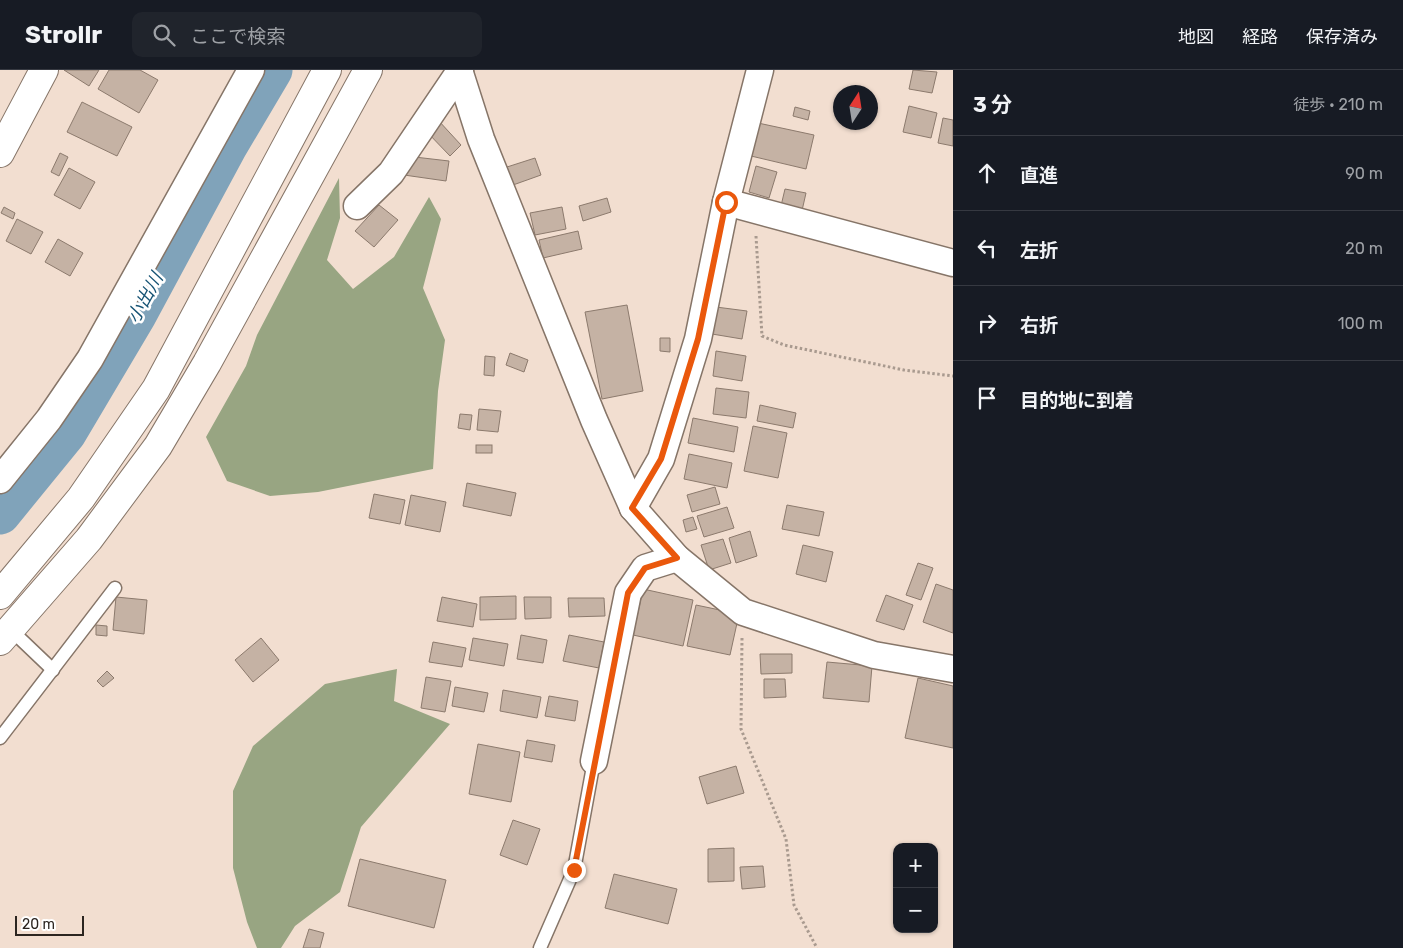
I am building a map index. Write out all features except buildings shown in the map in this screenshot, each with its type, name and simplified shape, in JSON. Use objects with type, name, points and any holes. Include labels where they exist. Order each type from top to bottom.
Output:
[{"type":"street","points":[[0,153],[44,70]]},
{"type":"street","points":[[0,480],[49,419],[90,359],[251,70]]},
{"type":"street","points":[[0,595],[80,498],[156,389],[327,70]]},
{"type":"street","points":[[5,635],[89,539],[158,446],[208,363],[368,70]]},
{"type":"street","points":[[358,206],[391,173],[459,70]]},
{"type":"street","points":[[459,70],[480,139],[594,420],[632,508],[677,558],[743,612],[874,655],[953,669]]},
{"type":"street","points":[[632,508],[661,459],[698,339],[726,202],[760,70]]},
{"type":"street","points":[[726,202],[953,263]]},
{"type":"street","points":[[594,761],[628,593],[645,568],[677,558]]},
{"type":"lane","points":[[0,738],[115,588]]},
{"type":"lane","points":[[5,635],[53,670]]},
{"type":"lane","points":[[540,948],[574,870],[594,761]]},
{"type":"path","points":[[755,210],[762,336],[784,345],[904,370],[953,376]]},
{"type":"path","points":[[743,612],[741,729],[786,839],[794,905],[817,948]]},
{"type":"green space","points":[[339,178],[340,218],[327,260],[353,289],[394,257],[429,197],[441,219],[423,288],[445,340],[438,391],[433,469],[318,492],[270,496],[227,481],[206,437],[246,366],[257,335]]},
{"type":"green space","points":[[397,669],[394,701],[450,724],[361,827],[340,892],[295,926],[281,948],[257,948],[247,922],[233,868],[233,791],[253,746],[325,684]]},
{"type":"waterway","name":"小出川","points":[[0,514],[66,433],[136,315],[227,146],[272,70]]},
{"type":"route","points":[[574,870],[628,593],[645,568],[677,558],[632,508],[661,459],[698,339],[726,202]]}]
